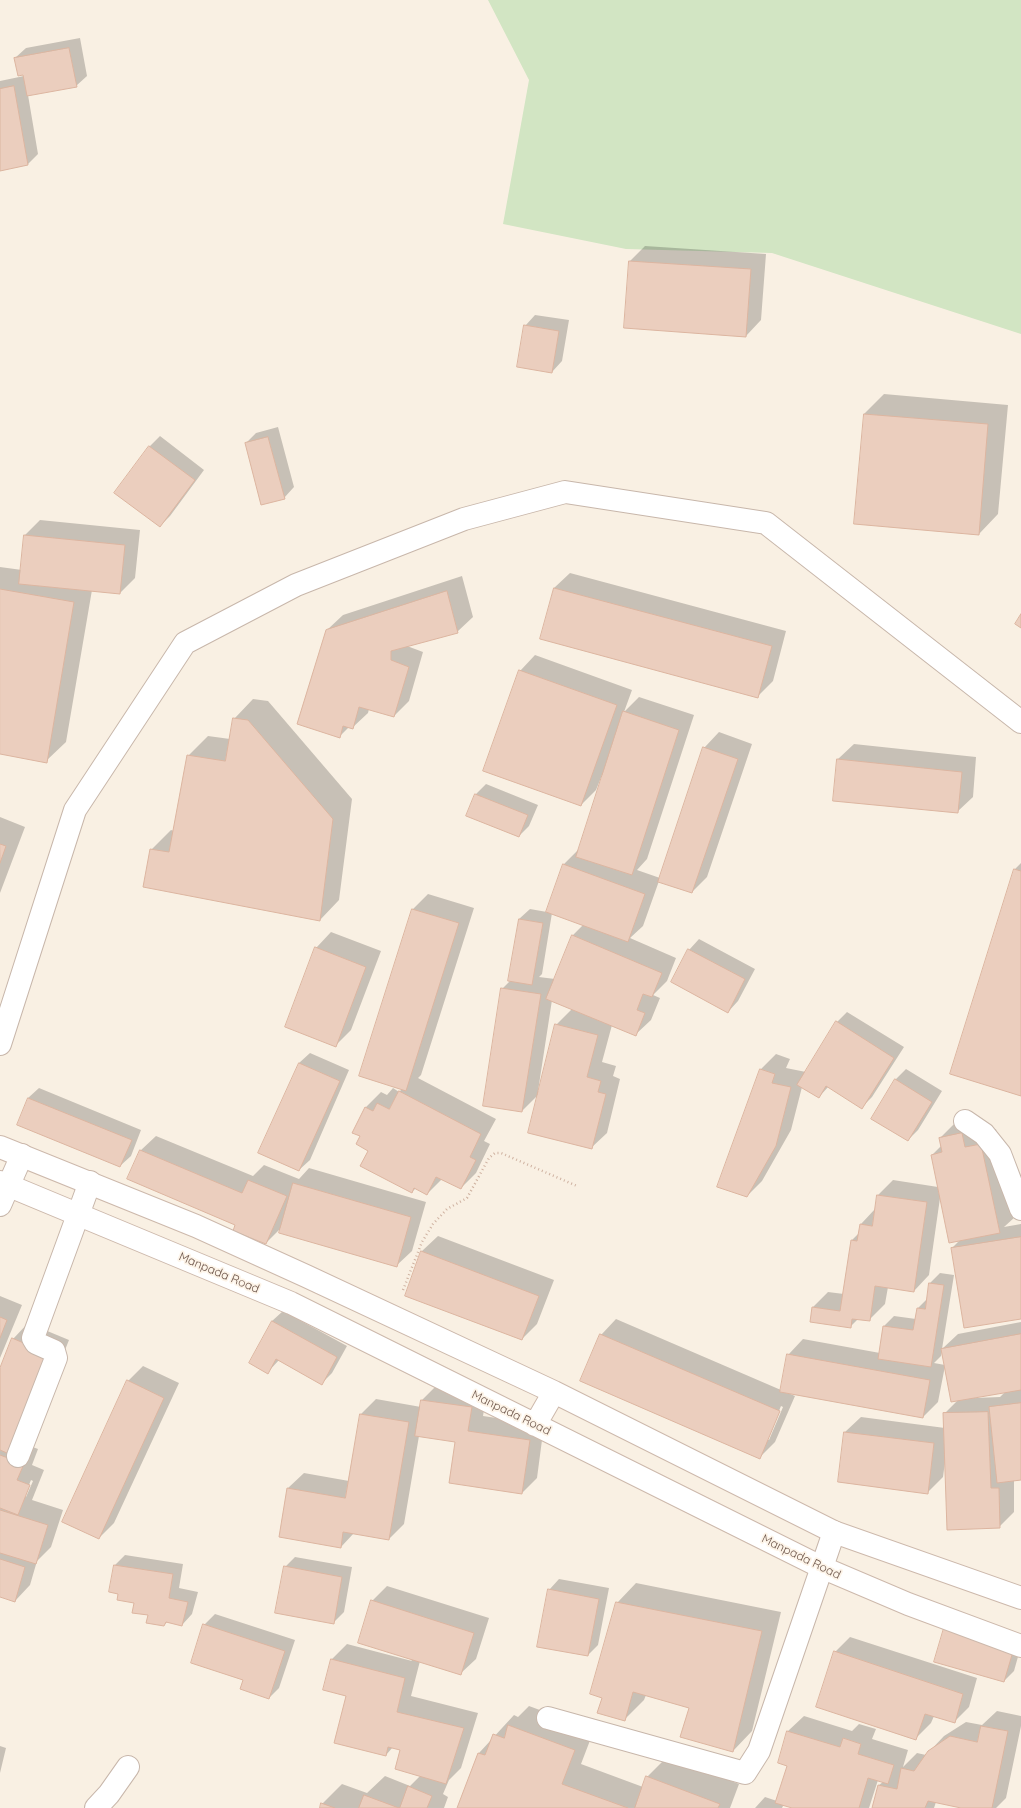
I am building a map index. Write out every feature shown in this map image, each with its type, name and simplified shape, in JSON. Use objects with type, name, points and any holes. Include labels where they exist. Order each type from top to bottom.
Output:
[{"type":"street","points":[[0,1044],[75,810],[185,644],[296,585],[464,520],[565,492],[766,524],[1021,722]]},
{"type":"street","points":[[965,1121],[984,1134],[1000,1154],[1021,1209]]},
{"type":"street","points":[[0,1147],[196,1226],[306,1276],[554,1392],[834,1532],[1021,1598]]},
{"type":"street","points":[[0,1206],[4,1184],[22,1155]]},
{"type":"street","points":[[18,1456],[56,1358],[54,1351],[36,1343],[33,1338],[90,1182]]},
{"type":"street","name":"Manpada Road","points":[[4,1184],[291,1303],[821,1567],[908,1604],[1021,1646]]},
{"type":"street","points":[[291,1303],[306,1276]]},
{"type":"street","points":[[380,1347],[392,1317]]},
{"type":"street","points":[[535,1425],[554,1392]]},
{"type":"street","points":[[548,1718],[745,1773],[759,1751],[834,1532]]},
{"type":"street","points":[[96,1808],[109,1794],[128,1767]]},
{"type":"path","points":[[392,1317],[422,1242],[433,1224],[447,1209],[467,1198],[489,1158],[495,1153],[500,1153],[577,1186]]},
{"type":"green space","points":[[488,0],[1021,0],[1021,334],[772,253],[626,249],[503,224],[529,80]]},
{"type":"building","points":[[69,48],[77,87],[27,96],[23,75],[18,76],[14,58]]},
{"type":"building","points":[[14,86],[28,165],[0,171],[0,89]]},
{"type":"building","points":[[629,261],[751,269],[746,337],[624,328]]},
{"type":"building","points":[[524,325],[559,331],[552,373],[517,367]]},
{"type":"building","points":[[864,414],[988,424],[979,535],[854,524]]},
{"type":"building","points":[[268,437],[285,499],[261,505],[245,443]]},
{"type":"building","points":[[149,446],[195,480],[160,527],[114,493]]},
{"type":"building","points":[[24,535],[125,545],[120,594],[19,584]]},
{"type":"building","points":[[554,588],[772,646],[758,698],[540,639]]},
{"type":"building","points":[[0,589],[74,602],[47,763],[0,754]]},
{"type":"building","points":[[447,591],[458,633],[391,651],[391,660],[409,667],[394,717],[359,707],[353,729],[343,726],[340,738],[297,724],[326,630]]},
{"type":"building","points":[[1021,614],[1021,628],[1015,624]]},
{"type":"building","points":[[519,670],[617,705],[581,806],[483,771]]},
{"type":"building","points":[[623,711],[679,730],[632,875],[576,857]]},
{"type":"building","points":[[233,718],[248,720],[333,819],[320,921],[143,887],[150,849],[169,852],[187,755],[225,761]]},
{"type":"building","points":[[703,747],[738,759],[692,893],[658,882]]},
{"type":"building","points":[[837,759],[962,772],[958,813],[833,801]]},
{"type":"building","points":[[475,794],[528,815],[519,837],[466,816]]},
{"type":"building","points":[[0,844],[6,846],[0,863]]},
{"type":"building","points":[[563,864],[645,894],[628,942],[546,912]]},
{"type":"building","points":[[1014,869],[1021,871],[1021,1096],[950,1074]]},
{"type":"building","points":[[412,909],[459,923],[406,1091],[359,1076]]},
{"type":"building","points":[[519,919],[543,923],[532,985],[508,981]]},
{"type":"building","points":[[572,935],[662,973],[652,997],[643,994],[637,1010],[645,1013],[636,1036],[546,999]]},
{"type":"building","points":[[315,947],[366,967],[336,1047],[285,1027]]},
{"type":"building","points":[[688,949],[745,979],[728,1013],[671,982]]},
{"type":"building","points":[[501,988],[541,994],[522,1112],[483,1106]]},
{"type":"building","points":[[836,1021],[894,1058],[862,1109],[826,1086],[819,1098],[797,1085]]},
{"type":"building","points":[[555,1024],[598,1035],[587,1077],[601,1081],[598,1092],[606,1094],[592,1149],[528,1133]]},
{"type":"building","points":[[299,1063],[340,1081],[299,1171],[258,1153]]},
{"type":"building","points":[[760,1069],[775,1074],[772,1083],[791,1087],[776,1146],[747,1197],[717,1187]]},
{"type":"building","points":[[895,1079],[932,1102],[908,1141],[871,1119]]},
{"type":"building","points":[[399,1091],[481,1134],[470,1157],[476,1160],[461,1189],[436,1177],[427,1195],[414,1188],[412,1193],[360,1166],[368,1151],[356,1144],[360,1136],[352,1133],[365,1107],[373,1111],[377,1103],[389,1109]]},
{"type":"building","points":[[28,1098],[132,1140],[120,1167],[17,1125]]},
{"type":"building","points":[[962,1133],[965,1147],[981,1144],[1000,1233],[949,1243],[931,1155],[942,1152],[939,1138]]},
{"type":"building","points":[[140,1150],[242,1193],[248,1180],[287,1196],[266,1244],[233,1231],[235,1225],[127,1179]]},
{"type":"building","points":[[293,1183],[411,1217],[397,1267],[279,1233]]},
{"type":"building","points":[[877,1195],[927,1202],[914,1292],[875,1286],[870,1321],[852,1319],[851,1328],[810,1322],[812,1307],[840,1311],[851,1240],[857,1241],[860,1224],[872,1226]]},
{"type":"building","points":[[1021,1237],[1021,1319],[964,1328],[951,1248]]},
{"type":"building","points":[[421,1251],[539,1296],[522,1340],[405,1296]]},
{"type":"building","points":[[929,1283],[944,1285],[931,1367],[878,1359],[883,1326],[913,1330],[917,1308],[925,1309]]},
{"type":"building","points":[[0,1317],[7,1320],[0,1338]]},
{"type":"building","points":[[272,1321],[337,1357],[322,1385],[276,1359],[268,1374],[249,1363]]},
{"type":"building","points":[[600,1334],[780,1411],[760,1459],[580,1381]]},
{"type":"building","points":[[1021,1334],[1021,1390],[951,1402],[941,1349]]},
{"type":"building","points":[[12,1338],[54,1356],[14,1456],[0,1450],[0,1368]]},
{"type":"building","points":[[787,1354],[930,1380],[923,1418],[780,1392]]},
{"type":"building","points":[[127,1380],[164,1398],[99,1539],[62,1522]]},
{"type":"building","points":[[421,1400],[472,1407],[468,1431],[530,1440],[522,1494],[449,1483],[455,1442],[415,1436]]},
{"type":"building","points":[[1021,1403],[1021,1480],[997,1483],[989,1407]]},
{"type":"building","points":[[988,1412],[991,1488],[999,1488],[1000,1528],[947,1530],[943,1413]]},
{"type":"building","points":[[360,1414],[409,1422],[389,1540],[343,1532],[341,1548],[279,1537],[287,1488],[345,1498]]},
{"type":"building","points":[[844,1432],[934,1443],[928,1494],[838,1482]]},
{"type":"building","points":[[0,1455],[24,1464],[17,1480],[30,1485],[18,1515],[0,1508]]},
{"type":"building","points":[[0,1510],[48,1525],[36,1564],[0,1553]]},
{"type":"building","points":[[0,1559],[25,1567],[15,1602],[0,1597]]},
{"type":"building","points":[[114,1565],[173,1574],[169,1598],[188,1602],[182,1626],[166,1622],[164,1626],[146,1623],[148,1615],[132,1613],[134,1603],[117,1600],[118,1594],[109,1592]]},
{"type":"building","points":[[284,1566],[342,1577],[334,1624],[275,1613]]},
{"type":"building","points":[[548,1589],[599,1599],[588,1656],[537,1647]]},
{"type":"building","points":[[371,1600],[474,1633],[461,1675],[358,1643]]},
{"type":"building","points":[[616,1602],[762,1631],[733,1752],[680,1737],[689,1708],[633,1692],[625,1721],[597,1713],[602,1698],[590,1694]]},
{"type":"building","points":[[203,1624],[285,1651],[269,1699],[240,1689],[243,1680],[191,1663]]},
{"type":"building","points":[[944,1628],[1014,1648],[1004,1682],[934,1662]]},
{"type":"building","points":[[834,1651],[963,1694],[955,1723],[925,1714],[916,1740],[816,1707]]},
{"type":"building","points":[[331,1659],[405,1678],[397,1712],[464,1728],[446,1784],[395,1769],[400,1750],[388,1747],[386,1756],[334,1743],[346,1696],[323,1690]]},
{"type":"building","points":[[508,1725],[575,1750],[562,1784],[628,1808],[457,1808],[478,1753],[485,1755],[493,1734],[504,1738]]},
{"type":"building","points":[[981,1726],[1008,1731],[992,1808],[961,1808],[928,1801],[925,1808],[872,1808],[878,1785],[897,1789],[901,1768],[914,1771],[928,1751],[950,1736],[977,1742]]},
{"type":"building","points":[[787,1731],[840,1747],[843,1738],[861,1744],[858,1754],[894,1765],[888,1784],[868,1778],[859,1808],[792,1808],[775,1803],[787,1766],[778,1763]]},
{"type":"building","points":[[646,1776],[720,1804],[718,1808],[635,1808]]},
{"type":"building","points":[[408,1786],[432,1796],[427,1808],[400,1808]]},
{"type":"building","points":[[364,1795],[399,1808],[359,1808]]},
{"type":"building","points":[[321,1803],[335,1808],[320,1808]]}]
